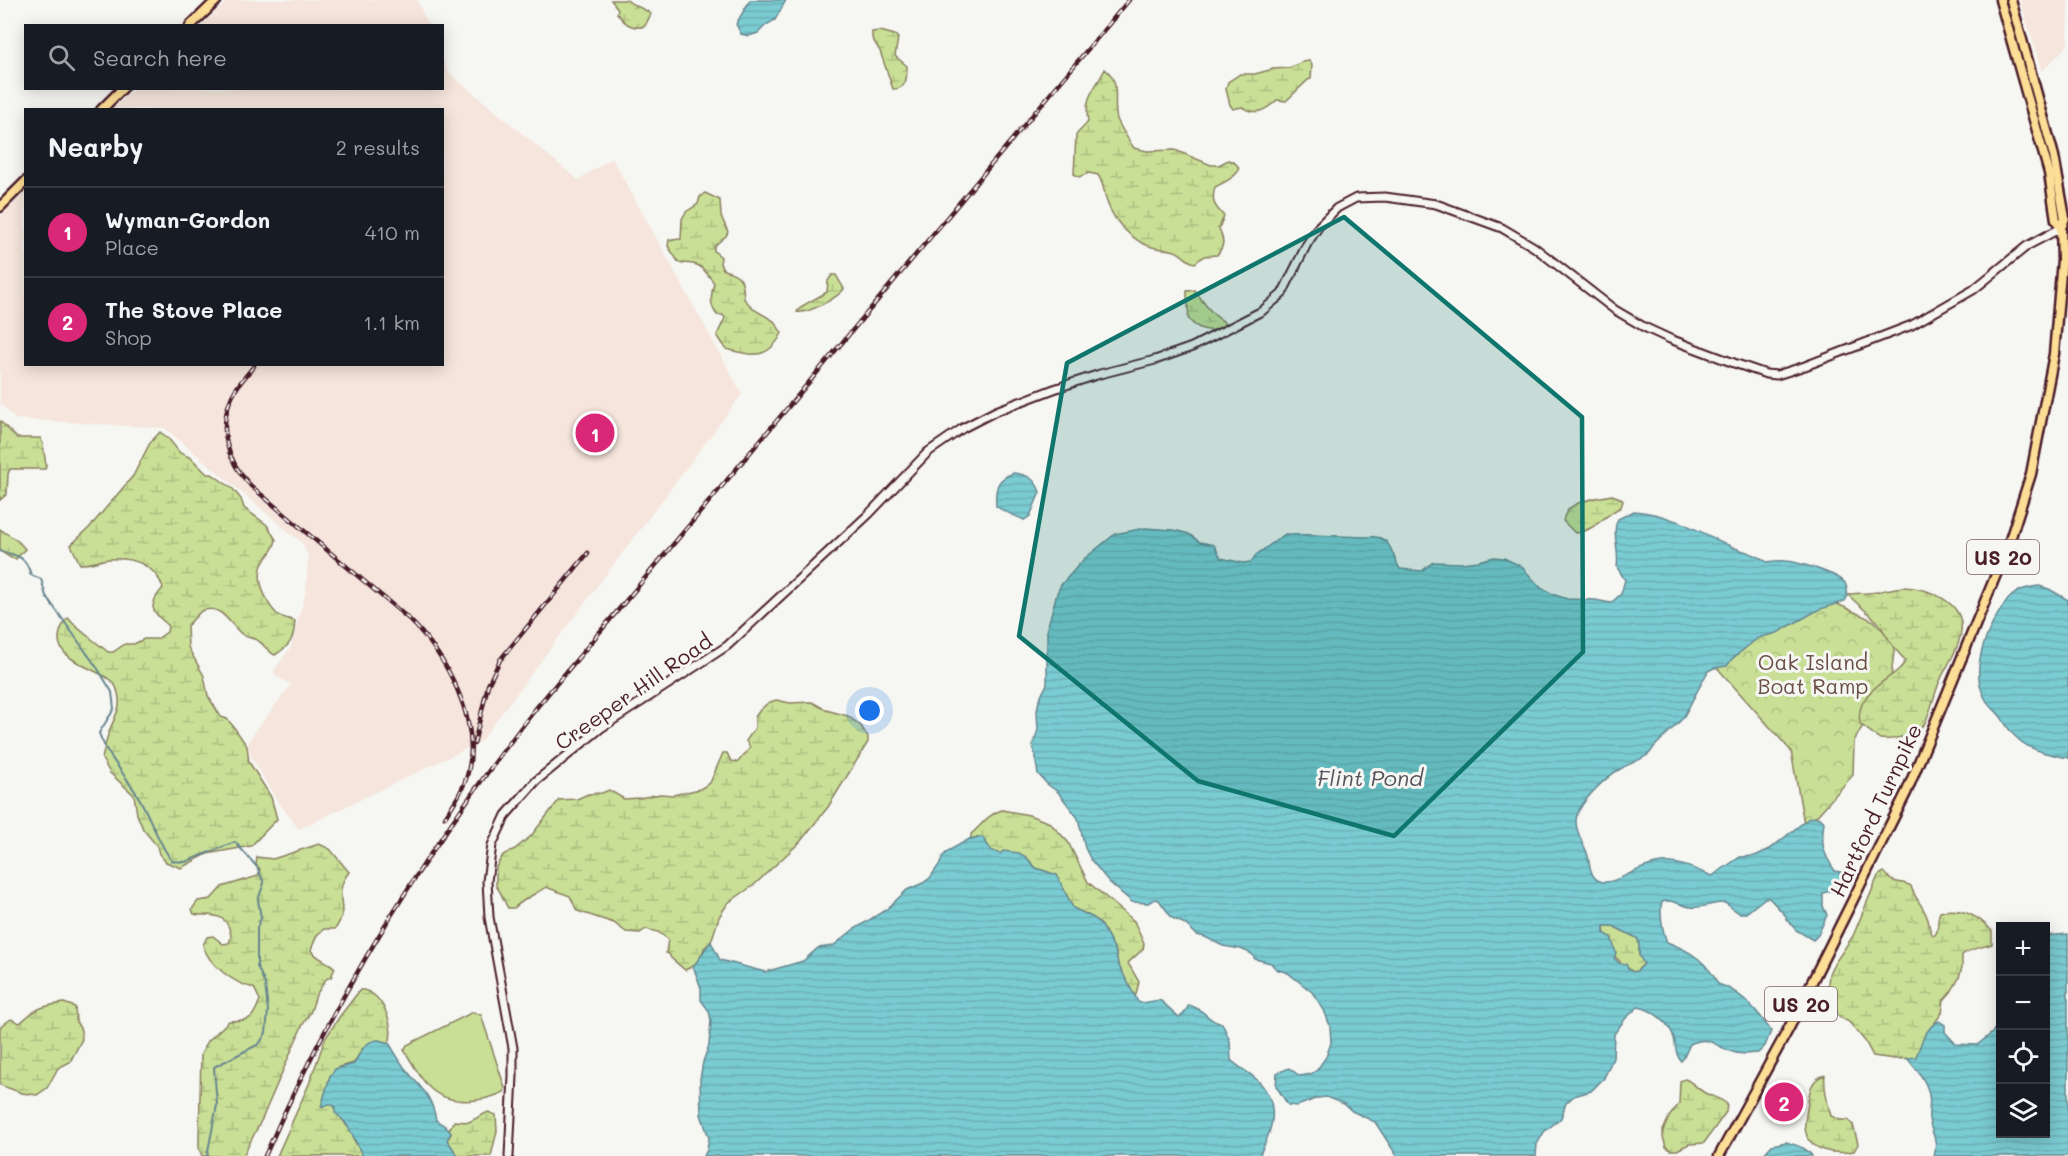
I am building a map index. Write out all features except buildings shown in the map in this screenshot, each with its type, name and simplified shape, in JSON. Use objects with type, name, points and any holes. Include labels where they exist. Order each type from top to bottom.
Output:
[{"type":"main road","points":[[192,24],[217,0]]},
{"type":"main road","name":"US 20","points":[[2000,0],[2049,173],[2056,220],[2065,226]]},
{"type":"main road","name":"US 20","points":[[2011,0],[2054,156],[2060,186],[2065,218],[2062,260]]},
{"type":"main road","points":[[2019,0],[2018,9],[2026,51]]},
{"type":"main road","points":[[103,108],[121,90]]},
{"type":"main road","points":[[0,207],[24,183]]},
{"type":"main road","points":[[2060,186],[2068,193]]},
{"type":"main road","points":[[2062,260],[2068,250]]},
{"type":"main road","name":"Hartford Turnpike","points":[[1719,1156],[1789,1028],[1879,849],[1914,775],[2009,543],[2033,465],[2054,354],[2062,260]]},
{"type":"street","name":"Creeper Hill Road","points":[[509,1156],[513,1050],[511,1030],[497,969],[487,887],[490,850],[508,811],[536,781],[601,728],[727,646],[869,514],[928,452],[986,415],[1054,389],[1192,347],[1262,311],[1282,294],[1307,244],[1319,226],[1337,208],[1356,198],[1384,197],[1423,201],[1488,222],[1524,240],[1599,298],[1636,323],[1688,346],[1766,374],[1777,375],[1912,325],[1972,290],[2027,246],[2065,226]]},
{"type":"highlighted area","points":[[1344,217],[1582,417],[1583,652],[1394,836],[1198,781],[1019,636],[1067,363]]},
{"type":"shaded area","points":[[229,0],[417,0],[428,24],[202,24]]},
{"type":"shaded area","points":[[2020,0],[2068,0],[2068,45],[2042,71]]},
{"type":"shaded area","points":[[444,62],[448,72],[578,180],[612,158],[742,394],[480,742],[299,829],[276,799],[251,756],[248,745],[251,737],[291,685],[275,675],[274,670],[291,647],[306,591],[308,555],[302,543],[165,428],[15,419],[0,403],[0,216],[24,193],[24,366],[444,366],[444,108],[113,108],[133,90],[444,90]]},
{"type":"green space","points":[[611,0],[627,0],[651,14],[645,26],[636,27],[626,23],[617,13],[618,9]]},
{"type":"green space","points":[[880,31],[898,38],[895,56],[907,66],[904,85],[898,89],[893,89],[880,51],[872,38],[872,32]]},
{"type":"green space","points":[[1309,61],[1312,65],[1311,79],[1286,101],[1277,100],[1256,112],[1242,107],[1233,109],[1230,105],[1226,89],[1228,82],[1240,74],[1290,68]]},
{"type":"green space","points":[[1105,69],[1115,86],[1117,119],[1134,148],[1147,151],[1175,150],[1211,165],[1219,165],[1228,160],[1238,167],[1235,175],[1215,187],[1214,203],[1224,216],[1219,228],[1223,240],[1217,255],[1204,256],[1195,263],[1175,251],[1145,244],[1125,230],[1114,217],[1098,175],[1089,173],[1079,177],[1074,174],[1076,135],[1088,122],[1089,99]]},
{"type":"green space","points":[[705,193],[720,200],[721,216],[728,232],[714,246],[714,251],[721,257],[720,264],[724,270],[735,274],[741,280],[744,299],[755,310],[774,321],[782,333],[777,342],[765,352],[752,354],[726,349],[717,335],[725,318],[723,315],[717,315],[712,304],[714,283],[697,265],[679,263],[668,246],[669,240],[681,239],[682,219],[686,212],[698,204],[700,197]]},
{"type":"green space","points":[[832,275],[836,275],[844,289],[822,305],[808,311],[797,312],[802,306],[827,292],[828,281]]},
{"type":"green space","points":[[1195,290],[1225,326],[1215,330],[1205,330],[1191,322],[1188,318],[1187,291]]},
{"type":"green space","points":[[0,421],[17,438],[40,438],[46,466],[45,469],[10,469],[7,494],[0,500]]},
{"type":"green space","points":[[160,432],[180,453],[191,458],[207,474],[212,474],[233,489],[241,499],[244,508],[267,525],[276,540],[260,571],[263,591],[277,614],[295,621],[291,641],[275,655],[262,643],[243,635],[225,616],[215,610],[201,611],[187,626],[188,647],[204,676],[208,696],[221,717],[227,719],[247,746],[249,762],[271,797],[277,819],[251,846],[207,854],[181,868],[166,862],[159,854],[157,846],[143,829],[137,814],[134,795],[110,773],[102,759],[119,706],[116,687],[111,680],[70,658],[59,641],[61,629],[68,618],[108,652],[113,652],[125,644],[134,644],[144,639],[157,639],[167,632],[168,625],[153,608],[155,599],[163,588],[155,573],[142,564],[126,559],[80,564],[71,545],[89,528],[133,476],[150,443]]},
{"type":"green space","points":[[1612,495],[1623,501],[1621,507],[1594,526],[1575,533],[1563,521],[1565,514],[1575,505],[1589,499]]},
{"type":"green space","points":[[0,529],[25,549],[16,559],[0,551]]},
{"type":"green space","points":[[1904,587],[1933,593],[1951,604],[1961,621],[1961,631],[1958,645],[1939,683],[1925,723],[1916,731],[1904,736],[1880,739],[1860,724],[1860,711],[1870,692],[1896,672],[1905,660],[1894,648],[1878,622],[1848,595]]},
{"type":"green space","name":"Oak Island Boat Ramp","points":[[1831,601],[1874,621],[1895,643],[1891,677],[1854,741],[1853,775],[1805,829],[1791,751],[1712,662],[1749,639]]},
{"type":"green space","points":[[776,700],[790,703],[812,702],[826,710],[848,716],[861,726],[868,737],[868,742],[828,807],[800,842],[754,885],[728,903],[719,917],[711,942],[704,948],[701,959],[693,966],[685,970],[671,958],[666,953],[668,939],[658,932],[646,929],[640,933],[626,932],[614,923],[577,911],[570,896],[546,887],[514,908],[508,908],[496,886],[496,867],[503,855],[531,836],[559,800],[577,799],[588,794],[609,790],[624,799],[660,794],[673,795],[700,789],[710,783],[723,753],[727,753],[731,761],[738,762],[750,748],[746,741],[755,728],[755,717],[768,703]]},
{"type":"green space","points":[[1002,810],[1029,815],[1050,823],[1068,842],[1088,882],[1134,921],[1144,944],[1143,949],[1128,963],[1139,982],[1135,998],[1118,964],[1115,950],[1102,926],[1094,918],[1073,908],[1057,875],[1036,868],[1026,857],[1003,856],[995,853],[979,837],[971,840],[971,834],[989,817]]},
{"type":"green space","points":[[319,844],[330,849],[349,872],[341,888],[340,921],[335,929],[324,929],[317,935],[311,950],[335,968],[331,977],[326,979],[316,995],[311,1011],[243,1156],[202,1156],[199,1148],[201,1054],[208,1041],[229,1021],[250,1018],[260,1000],[254,988],[223,972],[210,960],[206,952],[203,945],[207,937],[213,936],[223,944],[229,943],[231,934],[226,923],[219,917],[194,914],[192,909],[198,901],[211,899],[222,887],[258,876],[260,869],[256,865],[257,857],[273,859]]},
{"type":"green space","points":[[1884,872],[1892,880],[1911,886],[1928,919],[1933,935],[1937,930],[1940,912],[1947,910],[1969,914],[1992,931],[1992,944],[1973,949],[1962,955],[1959,978],[1944,1000],[1942,1013],[1924,1037],[1916,1058],[1894,1059],[1873,1056],[1865,1041],[1849,1022],[1841,1018],[1825,998],[1832,967],[1853,936],[1878,876]]},
{"type":"green space","points":[[1604,926],[1613,926],[1637,938],[1639,955],[1644,964],[1637,971],[1633,972],[1612,953]]},
{"type":"green space","points":[[360,990],[374,995],[385,1010],[390,1027],[389,1043],[378,1040],[362,1049],[354,1063],[339,1067],[330,1076],[322,1106],[328,1104],[335,1106],[352,1131],[363,1156],[277,1156],[309,1084],[325,1039]]},
{"type":"green space","points":[[64,1003],[75,1007],[76,1021],[81,1030],[82,1039],[70,1062],[58,1068],[47,1088],[37,1095],[22,1093],[0,1085],[0,1027],[11,1019],[20,1023],[40,1008]]},
{"type":"green space","points":[[473,1012],[481,1015],[505,1088],[504,1092],[477,1100],[447,1098],[427,1085],[404,1050],[407,1045]]},
{"type":"green space","points":[[1825,1075],[1825,1090],[1831,1116],[1840,1120],[1848,1120],[1853,1125],[1858,1144],[1854,1151],[1824,1150],[1817,1147],[1807,1136],[1805,1123],[1808,1099],[1813,1084]]},
{"type":"green space","points":[[1685,1079],[1727,1104],[1726,1112],[1704,1143],[1689,1144],[1677,1150],[1671,1150],[1666,1147],[1663,1131],[1669,1117],[1679,1104],[1680,1081]]},
{"type":"green space","points":[[488,1112],[496,1115],[497,1131],[491,1156],[458,1156],[447,1140],[454,1121],[469,1122]]},
{"type":"water","points":[[750,0],[786,0],[775,20],[758,33],[749,36],[741,34],[736,24]]},
{"type":"water","points":[[1014,473],[1030,478],[1036,483],[1040,492],[1030,516],[1024,520],[996,506],[996,494],[1000,481]]},
{"type":"water","name":"Flint Pond","points":[[1634,511],[1660,515],[1767,562],[1792,562],[1827,572],[1845,583],[1847,594],[1845,601],[1818,610],[1777,633],[1758,638],[1732,659],[1727,666],[1708,671],[1683,718],[1650,753],[1616,772],[1593,791],[1581,807],[1576,822],[1593,876],[1599,881],[1611,881],[1655,864],[1673,863],[1712,876],[1740,857],[1755,856],[1770,849],[1809,818],[1815,817],[1824,822],[1823,842],[1827,858],[1835,871],[1845,873],[1846,883],[1823,893],[1823,906],[1827,915],[1818,935],[1813,940],[1796,930],[1769,898],[1765,898],[1746,913],[1739,913],[1725,903],[1695,907],[1670,901],[1662,902],[1662,922],[1667,942],[1683,949],[1703,963],[1718,984],[1734,991],[1748,1003],[1771,1031],[1765,1046],[1758,1053],[1737,1053],[1702,1040],[1690,1044],[1681,1061],[1669,1027],[1654,1014],[1638,1007],[1614,1034],[1613,1058],[1604,1078],[1591,1091],[1574,1096],[1566,1103],[1561,1118],[1544,1132],[1537,1144],[1536,1156],[1397,1156],[1375,1122],[1352,1111],[1344,1104],[1326,1097],[1297,1106],[1288,1105],[1276,1086],[1277,1073],[1289,1068],[1300,1076],[1311,1074],[1317,1070],[1326,1057],[1331,1043],[1330,1026],[1324,1010],[1312,992],[1288,973],[1276,969],[1271,963],[1255,959],[1252,954],[1241,949],[1223,946],[1197,935],[1185,924],[1172,918],[1159,900],[1155,899],[1148,903],[1132,902],[1109,882],[1091,860],[1085,848],[1078,818],[1058,792],[1038,774],[1033,745],[1038,730],[1039,700],[1047,684],[1047,629],[1057,593],[1061,585],[1084,559],[1115,534],[1145,528],[1174,530],[1189,534],[1200,542],[1214,545],[1221,558],[1243,563],[1251,562],[1256,555],[1285,534],[1375,537],[1386,541],[1400,569],[1422,571],[1433,562],[1461,563],[1494,557],[1504,558],[1521,566],[1541,588],[1555,595],[1567,599],[1611,603],[1621,594],[1625,580],[1617,567],[1615,530],[1618,519]],"holes":[[[1604,926],[1613,926],[1637,938],[1639,955],[1644,964],[1637,971],[1633,972],[1626,964],[1619,963],[1614,958],[1616,953],[1611,937],[1604,933]]]},
{"type":"water","points":[[2039,586],[2068,600],[2068,758],[2037,750],[2014,736],[1988,702],[1979,680],[1982,649],[2003,607],[2017,592]]},
{"type":"water","points":[[982,837],[991,850],[1000,854],[1003,851],[1019,853],[1036,868],[1057,875],[1073,908],[1094,918],[1102,926],[1115,950],[1118,964],[1138,1002],[1160,1000],[1179,1017],[1189,1005],[1214,1021],[1222,1023],[1230,1041],[1231,1060],[1258,1080],[1271,1102],[1270,1129],[1259,1156],[704,1156],[709,1138],[701,1114],[700,1079],[709,1045],[711,1020],[709,1011],[701,1000],[701,988],[693,966],[708,945],[711,942],[720,960],[765,972],[803,961],[818,948],[833,946],[853,930],[887,909],[907,890],[930,878],[948,851],[971,838],[971,840]]},
{"type":"water","points":[[2068,934],[2068,1156],[1934,1156],[1936,1145],[1929,1119],[1928,1090],[1921,1075],[1907,1058],[1916,1057],[1927,1032],[1939,1021],[1945,1025],[1945,1032],[1956,1044],[1977,1045],[1996,1027],[1996,1138],[2050,1138],[2050,936]]},
{"type":"water","points":[[378,1040],[389,1043],[404,1067],[424,1091],[431,1103],[436,1120],[451,1133],[447,1140],[458,1156],[363,1156],[348,1127],[335,1113],[335,1106],[328,1104],[321,1107],[330,1076],[335,1069],[354,1064],[366,1045]]},
{"type":"water","points":[[1786,1142],[1804,1148],[1812,1156],[1762,1156],[1772,1145]]},
{"type":"waterway","points":[[0,551],[20,557],[31,575],[41,579],[46,596],[112,692],[114,709],[99,733],[107,750],[139,798],[172,861],[185,862],[235,842],[257,867],[264,883],[258,900],[261,918],[257,928],[257,966],[265,984],[268,1011],[266,1033],[259,1044],[214,1067],[217,1105],[207,1156]]},
{"type":"railway","points":[[265,1156],[292,1096],[353,979],[422,867],[497,759],[537,707],[1129,0]]},
{"type":"railway","points":[[254,366],[234,392],[225,420],[227,444],[236,466],[251,486],[409,619],[436,651],[457,690],[465,710],[471,752],[464,784],[445,817]]},
{"type":"railway","points":[[474,744],[488,685],[500,660],[588,553]]},
{"type":"place","name":"Wyman-Gordon","points":[[595,433]]},
{"type":"place","name":"The Stove Place","points":[[1784,1102]]}]
